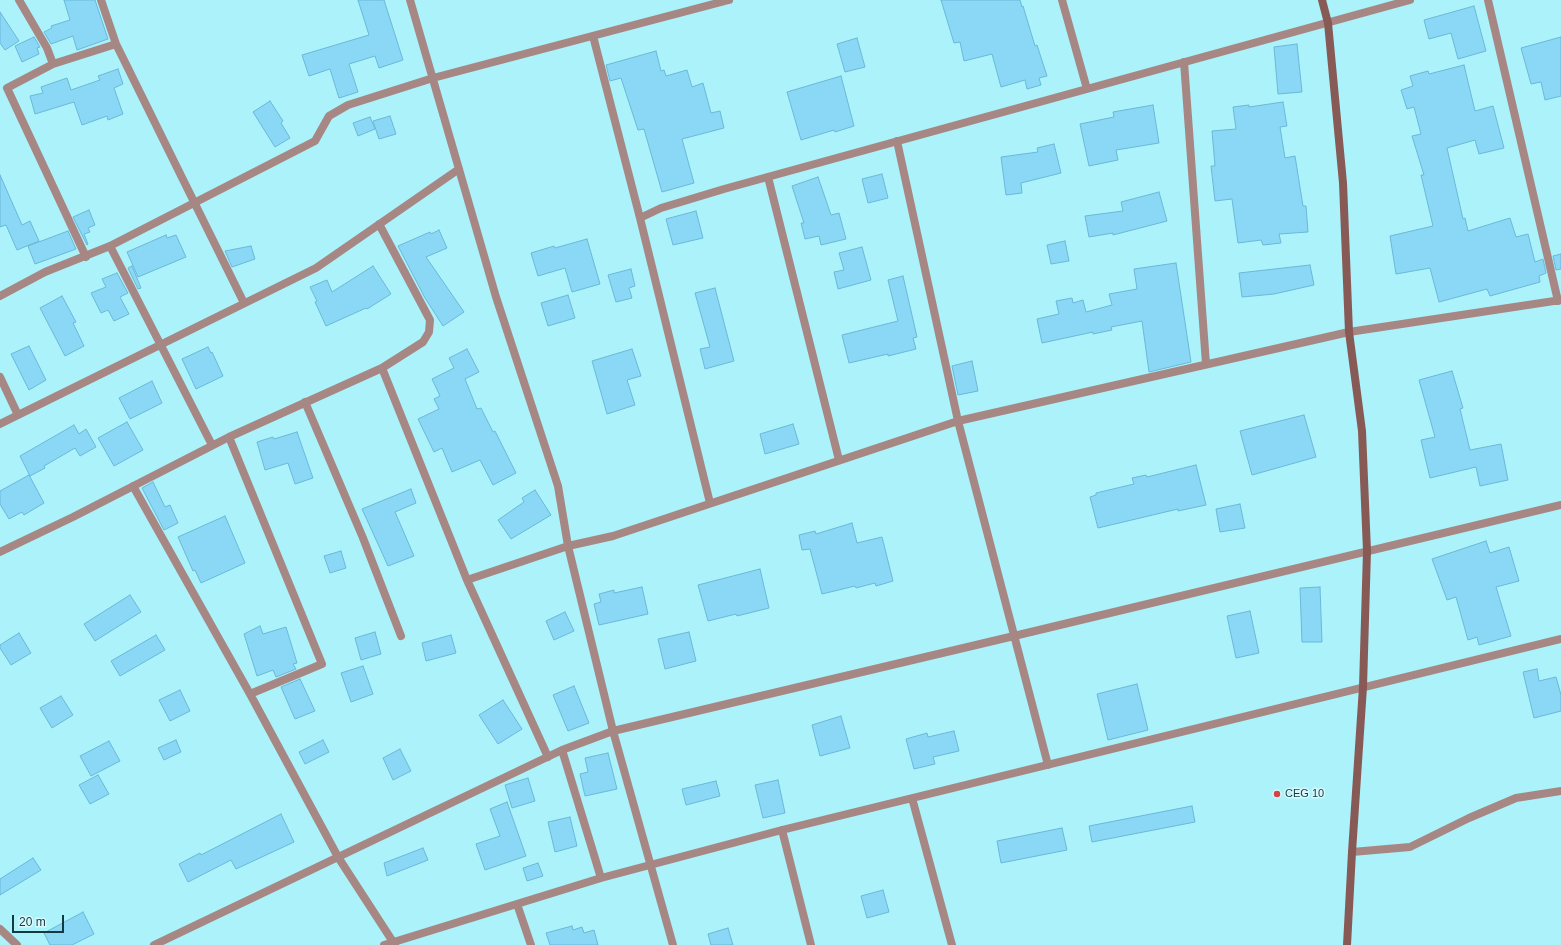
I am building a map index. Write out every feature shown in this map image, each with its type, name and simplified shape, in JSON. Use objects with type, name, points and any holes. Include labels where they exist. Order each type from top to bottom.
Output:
[{"type":"street","points":[[19,0],[47,48],[53,64]]},
{"type":"street","points":[[101,0],[116,44],[244,303]]},
{"type":"street","points":[[410,0],[496,297],[558,486],[568,546],[613,730],[673,945]]},
{"type":"street","points":[[0,296],[44,272],[86,257],[110,246],[315,141],[329,116],[348,105],[433,78],[729,0]]},
{"type":"street","points":[[1062,0],[1087,89]]},
{"type":"street","points":[[1322,0],[1328,23],[1343,183],[1349,332],[1362,431],[1367,552],[1363,687],[1347,945]]},
{"type":"street","points":[[640,218],[661,208],[679,202],[1410,0]]},
{"type":"street","points":[[467,580],[568,546],[613,536],[958,421],[1349,332],[1560,301],[1488,0]]},
{"type":"street","points":[[592,36],[640,218],[710,503]]},
{"type":"street","points":[[86,257],[7,88],[53,64],[116,44]]},
{"type":"street","points":[[1184,62],[1206,364]]},
{"type":"street","points":[[897,141],[958,421],[1048,765]]},
{"type":"street","points":[[0,424],[316,268],[459,169]]},
{"type":"street","points":[[768,177],[839,460]]},
{"type":"street","points":[[0,552],[229,437],[382,368],[423,342],[429,332],[430,320],[379,224]]},
{"type":"street","points":[[110,246],[212,446]]},
{"type":"street","points":[[382,368],[467,580],[548,757]]},
{"type":"street","points":[[0,377],[18,415]]},
{"type":"street","points":[[305,402],[363,538],[401,636]]},
{"type":"street","points":[[229,437],[322,664],[250,694]]},
{"type":"street","points":[[133,486],[250,694],[338,857],[394,943]]},
{"type":"street","points":[[154,945],[562,750],[613,730],[1561,505]]},
{"type":"street","points":[[384,945],[601,878],[782,830],[1561,639]]},
{"type":"street","points":[[562,750],[601,878]]},
{"type":"street","points":[[1352,852],[1410,847],[1469,818],[1516,798],[1561,791]]},
{"type":"street","points":[[912,798],[952,945]]},
{"type":"street","points":[[782,830],[811,945]]},
{"type":"street","points":[[517,904],[531,945]]},
{"type":"street","points":[[0,929],[17,945]]},
{"type":"building","points":[[64,0],[95,0],[108,39],[77,50],[73,36],[51,44],[44,32],[52,28],[51,26],[70,20]]},
{"type":"building","points":[[358,0],[384,0],[403,60],[379,68],[375,56],[349,64],[358,92],[339,98],[330,69],[309,76],[302,55],[369,35]]},
{"type":"building","points":[[941,0],[1020,0],[1035,46],[1037,45],[1047,76],[1039,78],[1041,85],[1027,89],[1025,80],[1001,87],[992,54],[964,61],[960,42],[954,43]]},
{"type":"building","points":[[1474,6],[1486,51],[1458,59],[1451,33],[1429,39],[1424,20]]},
{"type":"building","points":[[0,12],[19,41],[5,50],[0,43]]},
{"type":"building","points":[[34,37],[40,47],[37,48],[39,54],[22,62],[15,46]]},
{"type":"building","points":[[1561,37],[1561,96],[1545,100],[1541,82],[1531,84],[1521,48]]},
{"type":"building","points":[[857,38],[865,67],[845,72],[837,44]]},
{"type":"building","points":[[1297,44],[1302,92],[1278,94],[1274,47]]},
{"type":"building","points":[[656,51],[661,71],[664,70],[666,76],[687,70],[692,87],[703,83],[711,113],[720,111],[724,128],[682,139],[694,183],[662,192],[644,129],[638,130],[621,78],[610,81],[606,65]]},
{"type":"building","points":[[1464,65],[1475,111],[1493,106],[1504,148],[1479,154],[1475,140],[1447,148],[1463,219],[1465,218],[1468,231],[1510,218],[1516,237],[1528,234],[1535,262],[1543,259],[1546,273],[1539,276],[1540,282],[1490,296],[1487,289],[1439,302],[1430,268],[1396,274],[1390,236],[1433,226],[1421,175],[1424,175],[1412,136],[1421,134],[1414,107],[1407,109],[1401,90],[1413,86],[1410,76],[1428,71],[1429,74]]},
{"type":"building","points":[[118,69],[123,84],[114,88],[123,114],[108,120],[107,116],[82,125],[74,102],[35,114],[30,96],[43,93],[41,87],[67,78],[71,90],[100,80],[98,76]]},
{"type":"building","points":[[841,76],[854,126],[835,132],[834,130],[801,140],[787,92]]},
{"type":"building","points":[[270,101],[283,121],[281,123],[290,138],[275,147],[253,112]]},
{"type":"building","points":[[1283,102],[1287,126],[1280,127],[1285,158],[1295,156],[1303,206],[1306,206],[1308,232],[1279,234],[1281,243],[1263,245],[1261,240],[1238,243],[1232,199],[1215,201],[1211,166],[1215,166],[1212,131],[1236,129],[1233,107],[1249,105],[1249,107]]},
{"type":"building","points":[[1153,105],[1159,143],[1116,150],[1118,160],[1089,166],[1080,124],[1114,117],[1113,112]]},
{"type":"building","points":[[390,116],[396,134],[379,139],[373,121]]},
{"type":"building","points":[[370,117],[375,129],[358,136],[353,123]]},
{"type":"building","points":[[1054,144],[1061,173],[1021,183],[1022,193],[1006,195],[1001,157],[1038,152],[1037,148]]},
{"type":"building","points":[[882,174],[888,198],[868,203],[862,179]]},
{"type":"building","points":[[0,175],[22,225],[30,221],[39,241],[17,250],[6,225],[0,227]]},
{"type":"building","points":[[818,177],[831,215],[839,213],[846,239],[821,245],[819,236],[805,239],[801,223],[804,223],[792,186]]},
{"type":"building","points":[[1159,192],[1167,221],[1113,235],[1113,233],[1089,237],[1085,216],[1123,211],[1121,202]]},
{"type":"building","points":[[89,210],[95,225],[88,228],[90,232],[84,234],[88,244],[87,245],[73,217]]},
{"type":"building","points":[[696,211],[703,238],[673,245],[666,219]]},
{"type":"building","points":[[439,230],[447,248],[426,257],[464,312],[443,326],[425,298],[398,246],[430,232],[431,234]]},
{"type":"building","points":[[68,231],[76,249],[35,264],[28,246]]},
{"type":"building","points":[[166,235],[167,238],[176,235],[186,257],[138,277],[127,252]]},
{"type":"building","points":[[587,239],[600,284],[572,292],[565,268],[538,276],[531,253],[554,246],[555,248]]},
{"type":"building","points":[[1065,241],[1069,261],[1051,264],[1047,245]]},
{"type":"building","points":[[251,246],[255,259],[232,267],[225,251]]},
{"type":"building","points":[[862,247],[871,280],[838,289],[834,272],[844,270],[839,253]]},
{"type":"building","points":[[1561,254],[1561,269],[1556,270],[1553,256]]},
{"type":"building","points":[[1176,263],[1191,362],[1149,372],[1142,321],[1111,327],[1112,330],[1093,334],[1093,332],[1042,343],[1037,319],[1059,314],[1056,301],[1072,298],[1073,303],[1083,300],[1086,312],[1112,305],[1109,294],[1137,289],[1134,269]]},
{"type":"building","points":[[1310,265],[1314,285],[1274,294],[1242,297],[1239,273]]},
{"type":"building","points":[[132,266],[141,288],[138,289],[128,268]]},
{"type":"building","points":[[373,266],[391,294],[367,309],[366,308],[326,326],[310,287],[327,280],[332,292]]},
{"type":"building","points":[[631,269],[635,286],[629,288],[632,298],[616,302],[608,275]]},
{"type":"building","points":[[117,273],[128,293],[120,297],[129,314],[114,321],[108,310],[101,313],[91,293],[106,287],[102,279]]},
{"type":"building","points":[[903,276],[917,337],[913,338],[916,349],[849,363],[842,335],[898,321],[888,280]]},
{"type":"building","points":[[715,288],[734,361],[705,369],[700,349],[710,347],[695,293]]},
{"type":"building","points":[[568,295],[575,318],[548,326],[541,303]]},
{"type":"building","points":[[62,296],[76,322],[73,323],[84,346],[65,356],[40,308]]},
{"type":"building","points":[[29,346],[46,380],[29,390],[11,354]]},
{"type":"building","points":[[208,347],[211,353],[212,352],[223,376],[196,389],[182,359]]},
{"type":"building","points":[[467,349],[479,372],[465,379],[477,409],[481,408],[493,432],[495,431],[516,473],[493,485],[480,460],[452,472],[442,448],[434,452],[418,419],[439,409],[434,399],[440,396],[432,379],[454,368],[449,358]]},
{"type":"building","points":[[632,349],[641,376],[627,380],[635,405],[607,414],[592,361]]},
{"type":"building","points":[[972,361],[978,391],[958,395],[952,366]]},
{"type":"building","points":[[1452,371],[1463,408],[1460,409],[1470,450],[1501,444],[1508,480],[1480,486],[1476,467],[1430,478],[1421,440],[1435,437],[1419,380]]},
{"type":"building","points":[[152,381],[162,403],[130,419],[119,398]]},
{"type":"building","points":[[1304,415],[1316,457],[1252,475],[1240,431]]},
{"type":"building","points":[[127,422],[143,450],[114,466],[98,438]]},
{"type":"building","points":[[793,424],[799,444],[765,454],[760,434]]},
{"type":"building","points":[[74,425],[79,434],[86,429],[96,447],[80,456],[75,448],[30,476],[20,456]]},
{"type":"building","points":[[297,432],[313,478],[295,484],[288,463],[265,470],[257,442],[273,437],[274,439]]},
{"type":"building","points":[[1196,465],[1206,505],[1178,511],[1178,509],[1098,528],[1090,497],[1096,495],[1096,493],[1134,484],[1132,478],[1146,475],[1147,477]]},
{"type":"building","points":[[29,475],[44,503],[24,515],[22,512],[9,519],[0,504],[0,491]]},
{"type":"building","points":[[153,482],[165,507],[170,505],[178,523],[164,530],[142,488]]},
{"type":"building","points":[[411,489],[416,503],[395,512],[414,556],[388,566],[362,509]]},
{"type":"building","points":[[535,490],[551,515],[511,539],[498,520],[524,502],[522,498]]},
{"type":"building","points":[[1240,504],[1245,528],[1220,532],[1216,509]]},
{"type":"building","points":[[225,516],[245,563],[201,583],[195,570],[193,571],[178,537]]},
{"type":"building","points":[[852,523],[857,543],[882,537],[893,581],[876,586],[875,583],[856,588],[855,586],[822,594],[810,549],[802,550],[799,535],[815,531],[816,534]]},
{"type":"building","points":[[1486,541],[1490,553],[1509,547],[1519,581],[1496,587],[1511,636],[1479,645],[1477,637],[1468,640],[1456,597],[1447,600],[1432,559]]},
{"type":"building","points":[[341,551],[346,568],[330,573],[324,556]]},
{"type":"building","points":[[760,569],[769,608],[708,621],[698,585]]},
{"type":"building","points":[[642,587],[648,614],[599,625],[594,604],[601,602],[599,594],[614,590],[614,593]]},
{"type":"building","points":[[1320,587],[1322,642],[1302,642],[1300,588]]},
{"type":"building","points":[[130,595],[141,612],[95,641],[84,624]]},
{"type":"building","points":[[1250,611],[1259,653],[1236,658],[1227,616]]},
{"type":"building","points":[[565,612],[574,631],[554,640],[546,621]]},
{"type":"building","points":[[260,626],[263,634],[286,627],[297,663],[293,664],[296,669],[276,677],[273,670],[257,676],[244,634]]},
{"type":"building","points":[[375,632],[381,654],[361,660],[355,638]]},
{"type":"building","points":[[689,632],[696,661],[665,669],[658,639]]},
{"type":"building","points":[[19,633],[31,653],[11,665],[0,648],[0,645]]},
{"type":"building","points":[[156,635],[165,650],[120,676],[111,661]]},
{"type":"building","points":[[451,635],[456,653],[426,661],[422,643]]},
{"type":"building","points":[[363,666],[373,694],[351,702],[341,673]]},
{"type":"building","points":[[1537,669],[1539,681],[1556,677],[1561,695],[1561,711],[1534,718],[1523,672]]},
{"type":"building","points":[[300,679],[315,711],[295,719],[281,687]]},
{"type":"building","points":[[1137,684],[1148,730],[1108,740],[1097,694]]},
{"type":"building","points":[[574,686],[589,723],[568,731],[553,695]]},
{"type":"building","points":[[180,690],[190,711],[170,721],[159,700]]},
{"type":"building","points":[[61,696],[73,715],[52,728],[40,708]]},
{"type":"building","points":[[503,700],[522,729],[498,744],[479,715]]},
{"type":"building","points":[[841,716],[850,748],[820,756],[812,725]]},
{"type":"building","points":[[954,731],[959,751],[933,757],[935,764],[914,769],[906,739],[927,733],[928,737]]},
{"type":"building","points":[[176,740],[181,752],[164,760],[158,748]]},
{"type":"building","points":[[323,740],[329,752],[305,764],[299,752]]},
{"type":"building","points":[[109,741],[120,761],[91,776],[80,756]]},
{"type":"building","points":[[400,749],[411,771],[393,780],[383,758]]},
{"type":"building","points":[[608,753],[617,789],[585,796],[580,774],[588,772],[585,758]]},
{"type":"building","points":[[98,775],[109,794],[90,804],[79,785]]},
{"type":"building","points":[[528,778],[535,801],[512,808],[505,785]]},
{"type":"building","points":[[778,780],[785,813],[763,818],[755,785]]},
{"type":"building","points":[[716,781],[720,796],[686,805],[682,789]]},
{"type":"building","points":[[507,802],[526,856],[485,870],[476,844],[500,836],[490,809]]},
{"type":"building","points":[[1192,806],[1195,822],[1092,842],[1089,826]]},
{"type":"building","points":[[281,814],[294,842],[236,869],[231,860],[188,882],[179,864],[200,853],[201,855]]},
{"type":"building","points":[[570,817],[577,846],[555,852],[548,822]]},
{"type":"building","points":[[1062,828],[1067,850],[1001,863],[997,841]]},
{"type":"building","points":[[423,848],[428,860],[387,876],[384,863]]},
{"type":"building","points":[[33,858],[41,870],[0,895],[0,879]]},
{"type":"building","points":[[538,863],[543,876],[527,881],[523,868]]},
{"type":"building","points":[[883,890],[889,912],[867,918],[861,896]]},
{"type":"building","points":[[83,912],[94,934],[72,945],[50,945],[44,933]]},
{"type":"building","points":[[572,926],[573,930],[582,927],[584,933],[594,930],[598,945],[550,945],[546,933]]},
{"type":"building","points":[[728,928],[733,945],[711,945],[708,934]]},
{"type":"place","name":"CEG 10","points":[[1277,794]]}]
